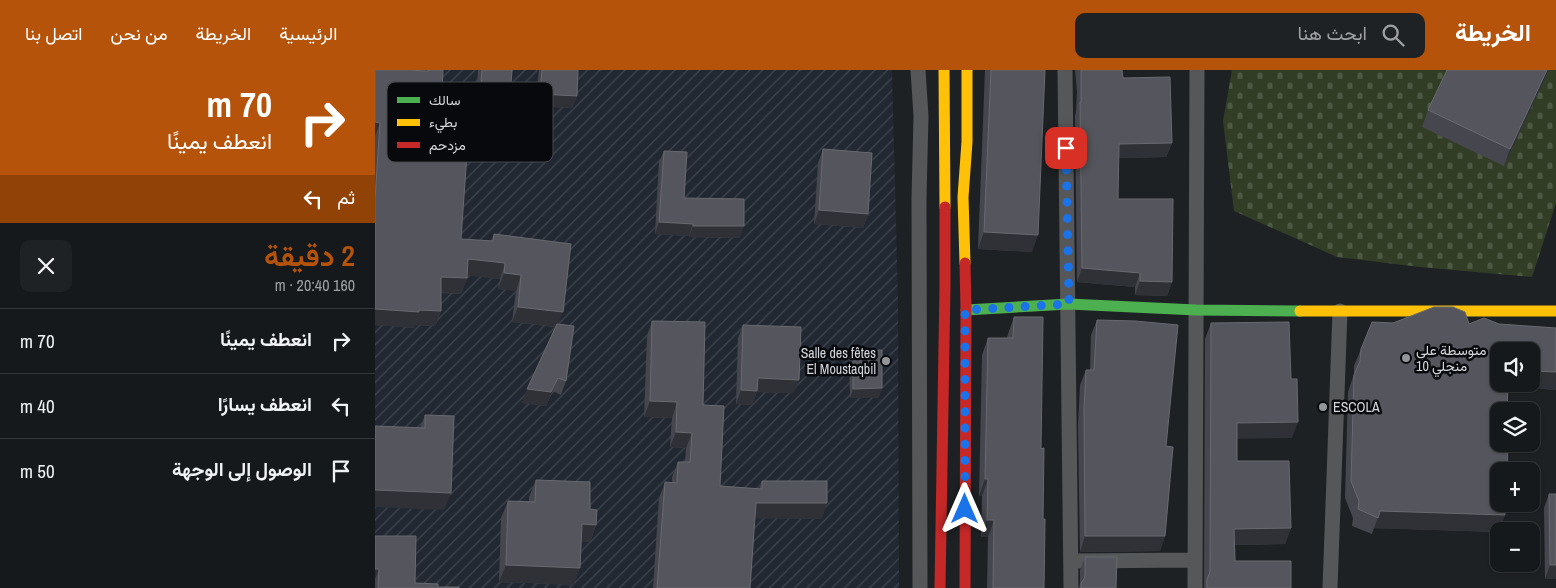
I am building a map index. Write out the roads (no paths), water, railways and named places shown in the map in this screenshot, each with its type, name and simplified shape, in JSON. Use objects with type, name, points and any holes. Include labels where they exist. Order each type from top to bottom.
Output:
[{"type":"main road","points":[[941,588],[945,286],[944,70]]},
{"type":"main road","points":[[965,588],[963,197],[967,142],[967,70]]},
{"type":"main road","points":[[965,310],[1069,304],[1197,310],[1340,312],[1556,311]]},
{"type":"street","points":[[918,70],[921,116],[919,198],[920,588]]},
{"type":"street","points":[[1065,70],[1071,588]]},
{"type":"street","points":[[1195,588],[1197,70]]},
{"type":"street","points":[[1330,588],[1340,312]]},
{"type":"street","points":[[1071,561],[1195,560]]},
{"type":"place","name":"متوسطة علي منجلي 10","points":[[1406,358]]},
{"type":"place","name":"Salle des fêtes El Moustaqbil","points":[[886,361]]},
{"type":"place","name":"ESCOLA","points":[[1323,407]]}]
